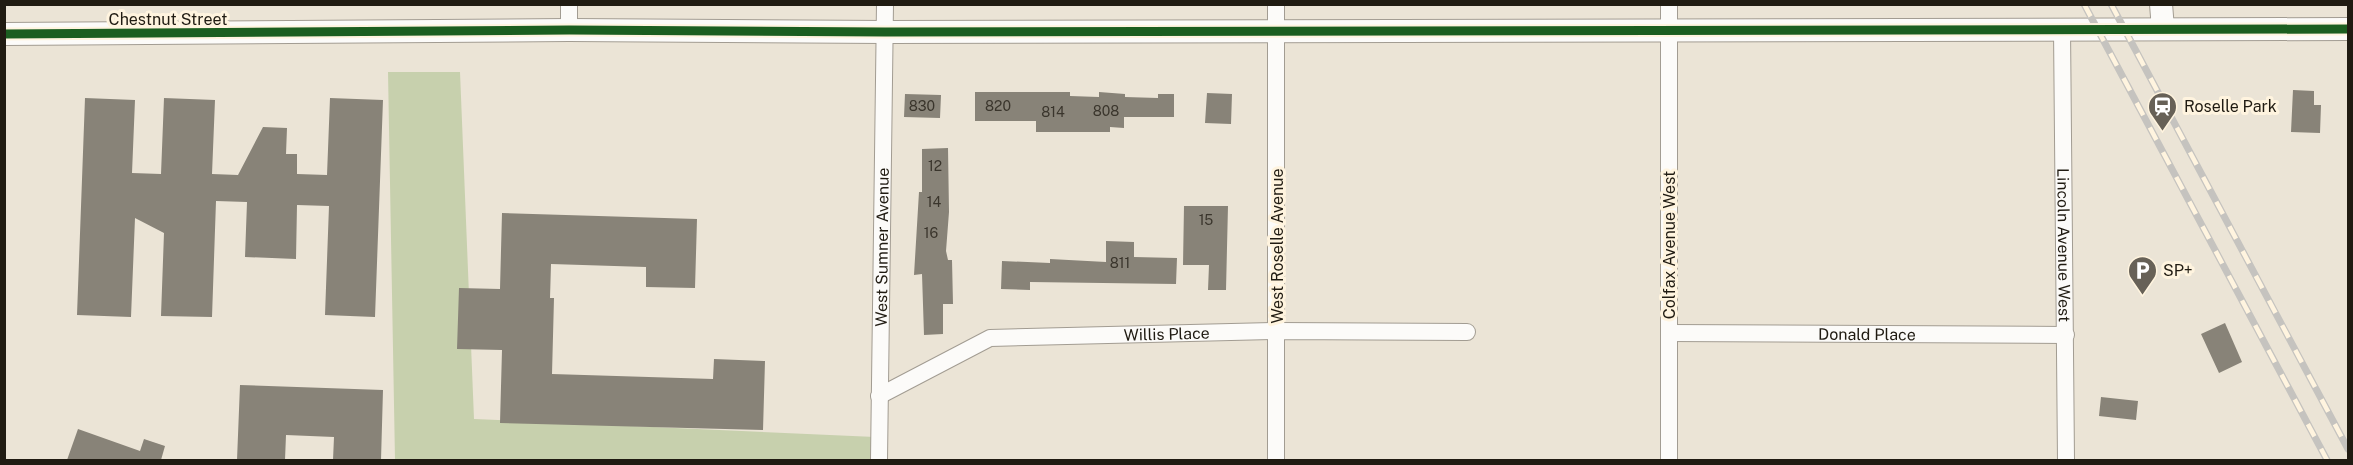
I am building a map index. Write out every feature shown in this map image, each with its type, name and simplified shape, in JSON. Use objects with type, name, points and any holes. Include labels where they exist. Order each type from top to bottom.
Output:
[{"type":"street","points":[[569,4],[569,30]]},
{"type":"street","name":"West Sumner Avenue","points":[[879,460],[885,4]]},
{"type":"street","name":"West Roselle Avenue","points":[[1276,4],[1276,460]]},
{"type":"street","name":"Colfax Avenue West","points":[[1669,4],[1669,460]]},
{"type":"street","points":[[2161,4],[2163,29]]},
{"type":"street","name":"Lincoln Avenue West","points":[[2062,29],[2066,460]]},
{"type":"street","name":"Chestnut Street","points":[[4,34],[569,30],[885,32],[2349,29]]},
{"type":"street","name":"Willis Place","points":[[879,396],[990,338],[1277,331],[1467,332]]},
{"type":"street","name":"Donald Place","points":[[1669,333],[2066,335]]},
{"type":"green space","points":[[388,72],[460,72],[474,419],[875,437],[875,460],[395,460]]},
{"type":"building","points":[[2293,90],[2314,91],[2314,105],[2321,105],[2320,133],[2291,132]]},
{"type":"building","points":[[975,92],[1070,92],[1070,96],[1099,97],[1099,92],[1125,94],[1125,97],[1158,98],[1158,94],[1174,94],[1174,117],[1124,117],[1124,128],[1110,127],[1110,132],[1036,132],[1036,121],[975,121]]},
{"type":"building","points":[[1207,93],[1232,94],[1231,124],[1205,123]]},
{"type":"building","points":[[905,94],[941,95],[940,118],[904,117]]},
{"type":"building","points":[[85,98],[135,100],[132,173],[161,174],[164,98],[215,100],[212,174],[238,175],[263,127],[287,128],[286,154],[297,154],[297,174],[327,175],[330,98],[383,100],[375,317],[325,315],[329,206],[297,205],[296,259],[245,257],[247,202],[216,201],[212,317],[161,316],[164,233],[135,218],[131,317],[77,315]]},
{"type":"building","points":[[948,148],[949,212],[946,251],[948,260],[952,260],[953,304],[943,304],[943,334],[924,335],[922,274],[914,275],[919,192],[922,192],[922,149]]},
{"type":"building","points":[[1184,206],[1228,206],[1226,290],[1208,290],[1209,265],[1183,265]]},
{"type":"building","points":[[502,213],[697,219],[695,288],[646,287],[646,267],[551,264],[550,298],[554,298],[552,374],[713,379],[714,359],[765,361],[763,430],[500,423],[502,350],[457,349],[459,288],[500,289]]},
{"type":"building","points":[[1106,241],[1134,242],[1134,257],[1177,258],[1176,284],[1030,282],[1030,290],[1001,289],[1002,261],[1050,263],[1050,259],[1106,262]]},
{"type":"building","points":[[2225,323],[2242,362],[2219,373],[2201,334]]},
{"type":"building","points":[[240,385],[383,390],[381,460],[333,460],[334,437],[286,435],[285,460],[237,460]]},
{"type":"building","points":[[2101,397],[2138,401],[2136,420],[2099,416]]},
{"type":"building","points":[[78,429],[140,451],[144,439],[165,446],[161,460],[67,460]]},
{"type":"railway","points":[[2084,4],[2327,460]]},
{"type":"railway","points":[[2111,4],[2348,449]]},
{"type":"cycle path","points":[[4,34],[569,30],[885,32],[2348,29]]},
{"type":"place","name":"Roselle Park","points":[[2163,132]]},
{"type":"place","name":"SP+","points":[[2142,296]]}]
